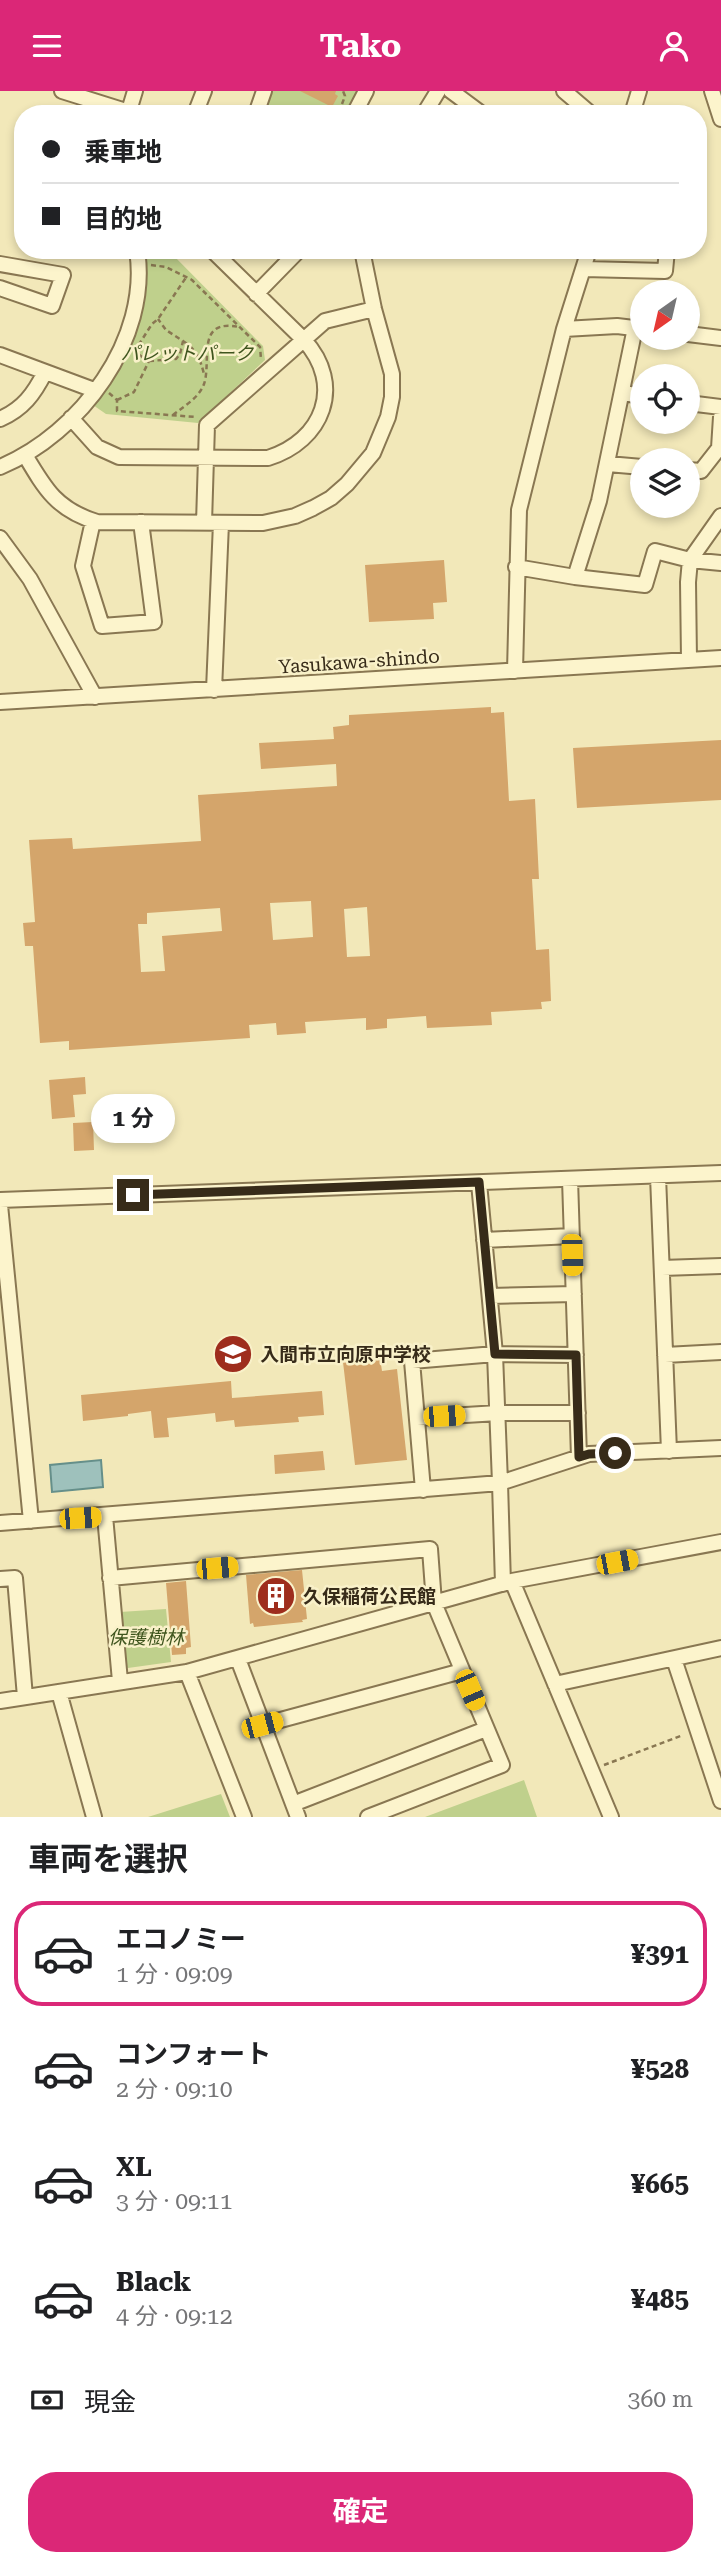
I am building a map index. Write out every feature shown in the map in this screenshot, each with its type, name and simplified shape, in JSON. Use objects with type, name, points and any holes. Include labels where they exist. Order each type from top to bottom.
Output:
[{"type":"street","points":[[62,91],[105,105]]},
{"type":"street","points":[[450,91],[469,105]]},
{"type":"street","points":[[564,91],[579,105]]},
{"type":"street","points":[[712,91],[721,119]]},
{"type":"street","points":[[0,467],[25,455],[53,436],[97,387],[121,348],[135,310],[139,286],[139,259]]},
{"type":"street","points":[[71,418],[97,447],[119,457],[268,458],[283,453],[311,431],[323,409],[323,368],[304,340],[224,259]]},
{"type":"street","points":[[256,294],[290,259]]},
{"type":"street","points":[[25,455],[52,498],[81,518],[93,521],[263,523],[295,516],[313,507],[339,491],[373,453],[388,417],[393,374],[374,309],[364,259]]},
{"type":"street","points":[[515,671],[519,510],[564,329],[587,259]]},
{"type":"street","points":[[584,269],[666,271],[667,259]]},
{"type":"street","points":[[0,264],[64,275],[52,306],[0,288]]},
{"type":"street","points":[[204,523],[206,425],[325,321],[374,309]]},
{"type":"street","points":[[564,329],[630,327]]},
{"type":"street","points":[[700,335],[721,338]]},
{"type":"street","points":[[575,577],[599,501],[634,350]]},
{"type":"street","points":[[0,355],[97,387]]},
{"type":"street","points":[[0,419],[13,413],[33,396],[45,372]]},
{"type":"street","points":[[623,393],[630,394]]},
{"type":"street","points":[[700,404],[721,407]]},
{"type":"street","points":[[700,471],[719,448],[721,417]]},
{"type":"street","points":[[608,464],[630,466]]},
{"type":"street","points":[[689,660],[690,560],[721,516]]},
{"type":"street","points":[[93,521],[83,566],[102,626],[154,622],[141,522]]},
{"type":"street","points":[[214,690],[221,523]]},
{"type":"street","points":[[0,538],[30,579],[95,697]]},
{"type":"street","points":[[516,567],[645,585],[655,551],[690,560],[721,563]]},
{"type":"street","name":"Yasukawa-shindo","points":[[0,702],[721,658]]},
{"type":"street","points":[[30,1521],[0,1203],[721,1173]]},
{"type":"street","points":[[658,1176],[669,1451]]},
{"type":"street","points":[[570,1179],[579,1457]]},
{"type":"street","points":[[479,1182],[495,1354],[500,1483],[508,1582],[555,1684],[611,1817]]},
{"type":"street","points":[[485,1240],[572,1236]]},
{"type":"street","points":[[662,1268],[721,1266]]},
{"type":"street","points":[[490,1296],[573,1294]]},
{"type":"street","points":[[665,1355],[721,1353]]},
{"type":"street","points":[[424,1490],[412,1361],[495,1354],[576,1355]]},
{"type":"street","points":[[417,1418],[498,1413],[578,1413]]},
{"type":"street","points":[[0,1523],[500,1483],[589,1454],[721,1448]]},
{"type":"street","points":[[105,1516],[120,1681]]},
{"type":"street","points":[[0,1701],[187,1672],[508,1582],[721,1542]]},
{"type":"street","points":[[110,1578],[430,1549],[434,1603],[502,1765],[368,1817]]},
{"type":"street","points":[[0,1579],[15,1578],[25,1697]]},
{"type":"street","points":[[555,1684],[721,1648]]},
{"type":"street","points":[[238,1659],[296,1811],[486,1729]]},
{"type":"street","points":[[674,1659],[721,1801]]},
{"type":"street","points":[[262,1725],[462,1671]]},
{"type":"street","points":[[187,1672],[244,1817]]},
{"type":"street","points":[[59,1692],[94,1817]]},
{"type":"path","points":[[140,266],[166,267],[187,276],[260,348],[261,358]]},
{"type":"path","points":[[136,353],[145,334],[187,276]]},
{"type":"path","points":[[158,319],[166,330],[191,346],[200,357],[205,378]]},
{"type":"path","points":[[172,416],[193,400],[204,385],[206,346],[210,337],[224,326],[239,327]]},
{"type":"path","points":[[121,348],[149,361],[176,359],[183,341]]},
{"type":"path","points":[[117,400],[134,392],[149,361]]},
{"type":"path","points":[[97,387],[117,400]]},
{"type":"path","points":[[117,400],[117,411],[196,418],[205,409]]},
{"type":"path","points":[[592,1770],[698,1730]]},
{"type":"green space","points":[[270,91],[361,91],[352,105],[266,105]]},
{"type":"green space","name":"パレットパーク","points":[[145,259],[177,259],[263,346],[265,360],[198,423],[106,414],[93,405],[142,296]]},
{"type":"green space","name":"保護樹林","points":[[166,1609],[171,1662],[128,1668],[125,1666],[120,1612]]},
{"type":"green space","points":[[524,1780],[537,1817],[425,1817]]},
{"type":"green space","points":[[221,1794],[230,1817],[148,1817]]},
{"type":"water","points":[[101,1460],[103,1487],[52,1492],[50,1465]]},
{"type":"building","points":[[300,91],[336,91],[338,96],[333,105]]},
{"type":"building","points":[[444,560],[447,602],[433,603],[434,619],[369,622],[365,565]]},
{"type":"building","points":[[491,707],[491,713],[504,712],[509,801],[535,799],[539,879],[532,879],[536,950],[549,949],[551,1001],[541,1002],[542,1009],[491,1012],[492,1025],[427,1028],[426,1016],[387,1019],[387,1028],[366,1030],[366,1018],[305,1022],[306,1033],[277,1035],[276,1023],[249,1025],[250,1038],[69,1050],[69,1041],[40,1043],[33,946],[25,946],[23,923],[35,922],[29,840],[72,838],[73,849],[201,841],[198,795],[337,786],[336,764],[261,769],[259,743],[334,739],[333,727],[349,725],[349,715]],"holes":[[[311,901],[313,937],[273,940],[270,903]],[[367,907],[370,956],[347,957],[344,909]],[[220,908],[222,931],[162,936],[165,971],[141,972],[138,924],[147,924],[147,913]]]},
{"type":"building","points":[[721,740],[721,800],[577,808],[573,748]]},
{"type":"building","points":[[85,1077],[86,1094],[73,1095],[75,1117],[52,1119],[49,1080]]},
{"type":"building","points":[[93,1122],[94,1150],[74,1151],[73,1123]]},
{"type":"building","points":[[380,1358],[382,1371],[397,1369],[407,1460],[355,1465],[343,1362]]},
{"type":"building","points":[[231,1381],[232,1398],[322,1391],[324,1415],[298,1417],[299,1422],[235,1427],[234,1420],[216,1422],[215,1413],[167,1418],[169,1437],[154,1438],[151,1411],[83,1421],[81,1395]]},
{"type":"building","points":[[323,1451],[325,1470],[275,1474],[274,1455]]},
{"type":"building","name":"久保稲荷公民館","points":[[302,1570],[307,1619],[302,1620],[303,1622],[254,1627],[253,1623],[250,1624],[246,1575]]},
{"type":"building","points":[[186,1581],[191,1647],[186,1648],[186,1654],[172,1655],[166,1583]]},
{"type":"place","name":"入間市立向原中学校","points":[[233,1354]]},
{"type":"place","name":"久保稲荷公民館","points":[[276,1596]]},
{"type":"route","points":[[133,1195],[479,1182],[495,1354],[576,1355],[579,1457],[615,1453]]}]
